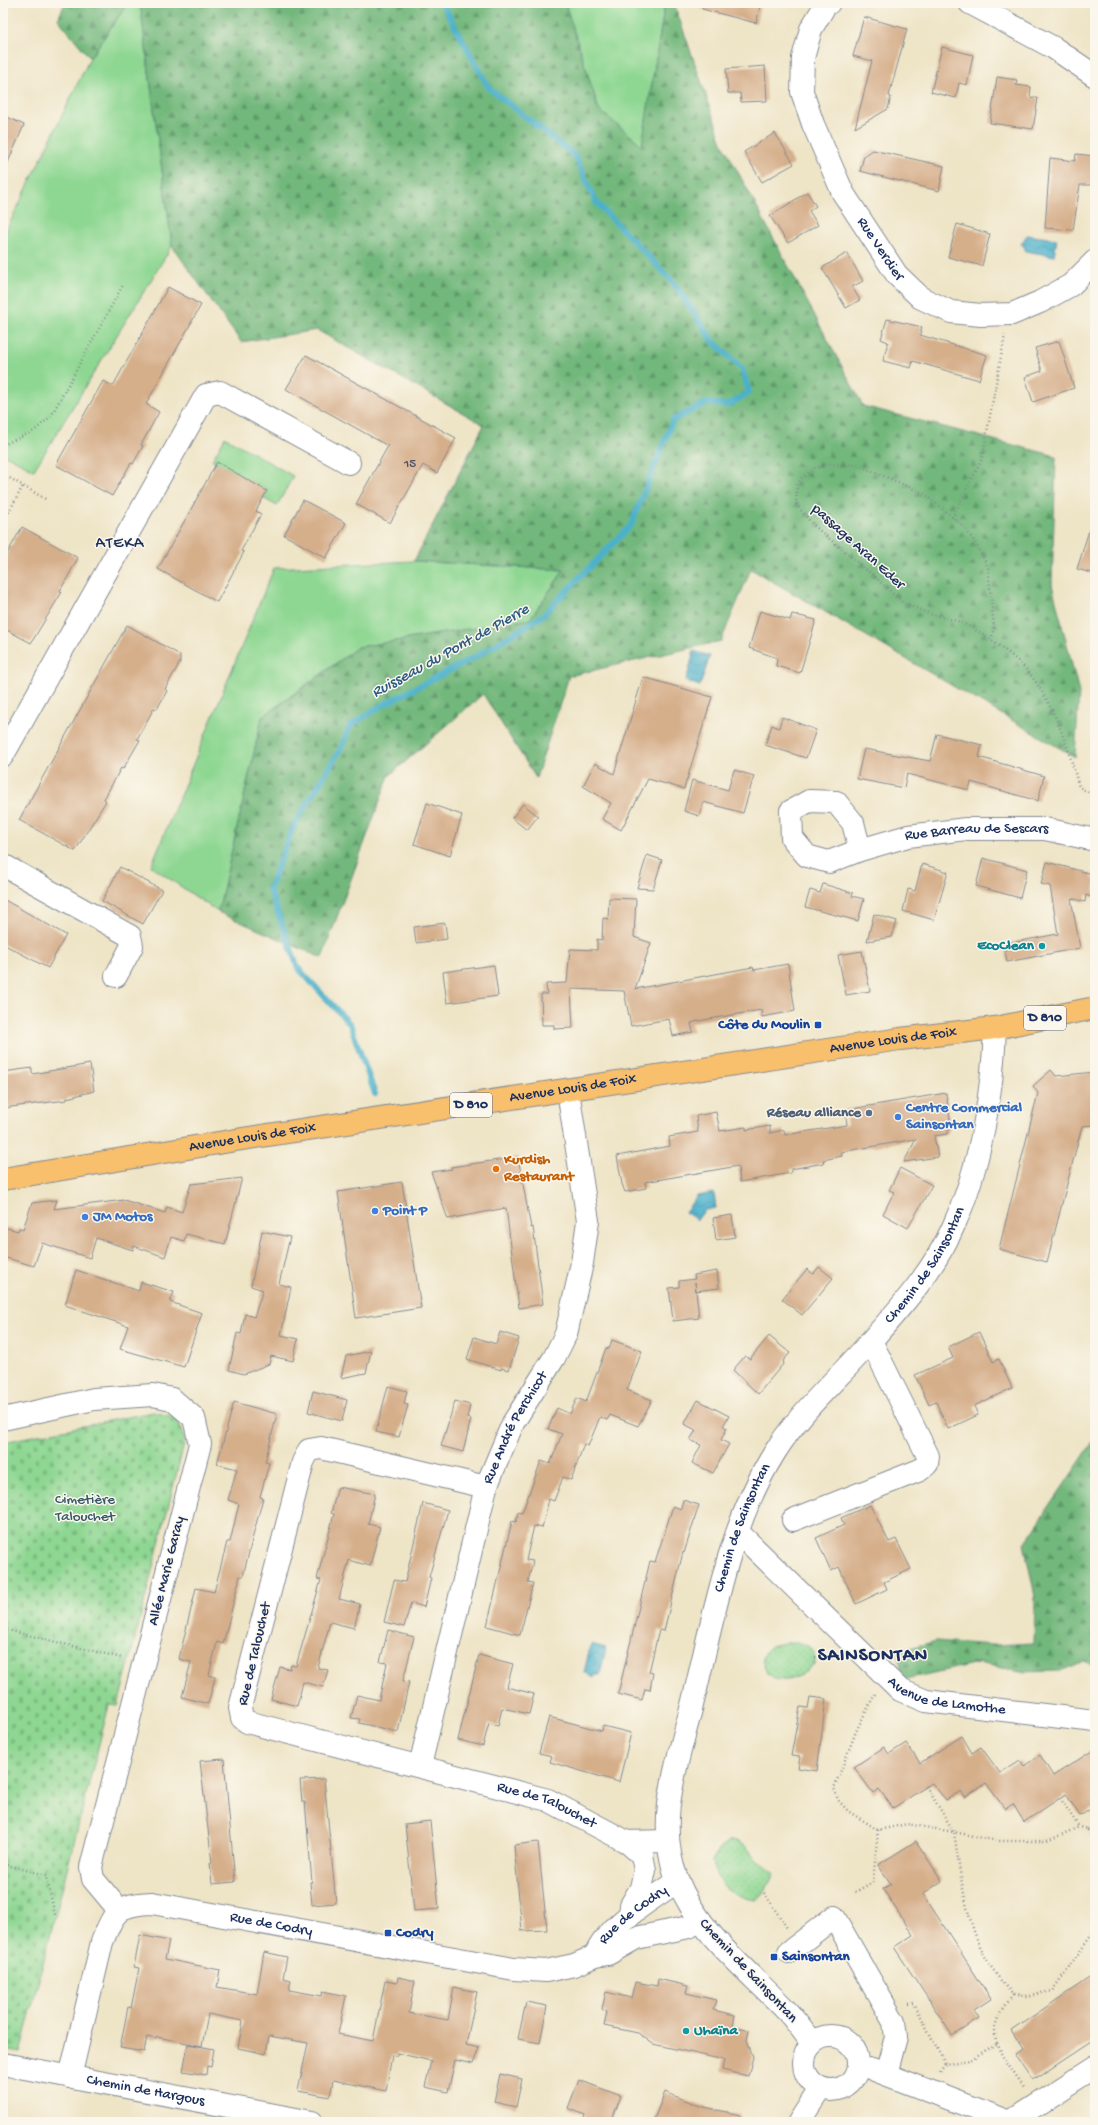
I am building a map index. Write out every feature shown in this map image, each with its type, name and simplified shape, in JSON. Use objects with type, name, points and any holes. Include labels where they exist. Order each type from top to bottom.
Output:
[{"type":"main road","name":"Avenue Louis de Foix","points":[[3,1179],[242,1139],[568,1091],[900,1038],[994,1028],[1095,1008]]},
{"type":"street","points":[[970,3],[1054,48],[1095,76]]},
{"type":"street","name":"Rue Verdier","points":[[820,7],[811,29],[803,58],[802,92],[813,124],[843,193],[896,274],[921,298],[951,312],[981,315],[1012,314],[1040,302],[1071,285],[1095,261]]},
{"type":"street","points":[[3,755],[206,395],[220,392],[349,463]]},
{"type":"street","name":"Rue Barreau de Sescars","points":[[860,850],[908,836],[966,829],[1044,829],[1095,840]]},
{"type":"street","points":[[3,865],[130,936],[132,946],[116,976]]},
{"type":"street","name":"Chemin de Sainsontan","points":[[812,2043],[785,2009],[727,1953],[700,1920],[678,1881],[670,1857],[668,1841],[668,1801],[723,1580],[738,1532],[757,1482],[777,1448],[819,1396],[871,1341],[936,1259],[954,1226],[970,1183],[987,1112],[994,1058],[994,1028]]},
{"type":"street","name":"Rue André Perchicot","points":[[420,1766],[486,1487],[513,1423],[554,1358],[566,1334],[582,1263],[588,1221],[568,1091]]},
{"type":"street","points":[[792,1520],[920,1470],[927,1464],[928,1456],[871,1341]]},
{"type":"street","name":"Allée Marie Garay","points":[[3,1419],[94,1399],[153,1395],[172,1399],[194,1418],[200,1444],[91,1867],[93,1880],[119,1910]]},
{"type":"street","name":"Rue de Talouchet","points":[[486,1487],[321,1448],[309,1450],[303,1462],[240,1708],[242,1718],[247,1722],[548,1800],[627,1842],[668,1841]]},
{"type":"street","name":"Avenue de Lamothe","points":[[738,1532],[900,1690],[926,1701],[1095,1721]]},
{"type":"street","points":[[627,1842],[642,1855],[645,1870],[641,1888],[631,1905],[630,1916]]},
{"type":"street","name":"Rue de Codry","points":[[595,1956],[600,1944],[630,1916],[678,1881]]},
{"type":"street","name":"Rue de Codry","points":[[119,1910],[133,1904],[152,1904],[514,1969],[546,1971],[574,1965],[595,1956],[608,1954],[636,1938],[689,1928],[700,1920]]},
{"type":"street","points":[[70,2078],[102,1942],[111,1920],[119,1910]]},
{"type":"street","points":[[794,1948],[834,1917],[888,2008],[894,2022],[896,2037],[886,2074]]},
{"type":"street","points":[[836,2036],[847,2042],[855,2052],[858,2064],[854,2077],[845,2087],[832,2091],[820,2089],[809,2080],[804,2068],[804,2055],[812,2043],[823,2037],[836,2036]]},
{"type":"street","name":"Chemin de Hargous","points":[[3,2064],[70,2078],[312,2122]]},
{"type":"street","points":[[858,2064],[1010,2122],[1095,2067]]},
{"type":"street","points":[[799,2122],[820,2089]]},
{"type":"path","points":[[3,445],[34,431],[51,416],[123,285]]},
{"type":"path","points":[[952,518],[982,458],[1005,334],[1003,314]]},
{"type":"path","name":"passage Aran Eder","points":[[991,640],[994,628],[988,567],[976,542],[952,518],[923,493],[858,465],[829,464],[815,468],[797,485],[796,504],[813,525],[865,568],[903,603],[930,614],[961,622],[991,640],[1016,660],[1034,680],[1050,704],[1066,739],[1079,787],[1095,796]]},
{"type":"path","points":[[3,474],[47,500]]},
{"type":"path","points":[[3,523],[24,486]]},
{"type":"path","points":[[3,1629],[122,1658]]},
{"type":"path","points":[[815,1657],[837,1658]]},
{"type":"path","points":[[870,1688],[875,1694],[857,1729],[834,1788],[838,1800],[848,1810],[878,1830],[907,1824],[997,1841],[1047,1841],[1079,1827],[1087,1829],[1095,1825]]},
{"type":"path","points":[[926,1786],[954,1832],[966,1904],[976,1937],[991,1968],[1013,1995],[1025,1996],[1052,1991],[1095,1930]]},
{"type":"path","points":[[1060,1798],[1079,1827]]},
{"type":"path","points":[[1087,1829],[1095,1841]]},
{"type":"path","points":[[855,1892],[873,1882],[878,1830]]},
{"type":"path","points":[[3,1864],[46,1875],[55,1915]]},
{"type":"path","points":[[764,1893],[794,1948]]},
{"type":"path","points":[[1013,1995],[999,2017],[995,2030],[996,2044],[1035,2105]]},
{"type":"path","points":[[888,2008],[914,2003],[945,2064]]},
{"type":"path","points":[[945,2064],[970,2060],[996,2044]]},
{"type":"path","points":[[930,2091],[945,2064]]},
{"type":"green space","points":[[65,3],[128,3],[90,58],[58,19]]},
{"type":"green space","points":[[128,3],[140,3],[172,246],[34,470],[3,454],[3,237],[90,58]]},
{"type":"green space","points":[[140,3],[565,3],[599,110],[642,145],[665,3],[674,3],[722,142],[863,406],[1056,456],[1052,585],[1079,692],[1075,757],[751,569],[721,641],[569,676],[536,778],[483,694],[389,776],[322,958],[218,912],[262,718],[358,647],[530,619],[564,570],[414,561],[484,425],[317,330],[241,342],[172,246]]},
{"type":"green space","points":[[565,3],[665,3],[642,146],[599,110]]},
{"type":"green space","points":[[225,437],[293,476],[277,506],[263,498],[267,491],[212,460]]},
{"type":"green space","points":[[414,561],[564,570],[530,619],[358,647],[262,717],[218,912],[151,866],[274,568]]},
{"type":"green space","name":"Cimetière Talouchet","points":[[153,1412],[175,1417],[185,1440],[118,1706],[109,1705],[20,2053],[3,2050],[3,1442]]},
{"type":"green space","points":[[1095,1439],[1095,1668],[1085,1661],[1060,1671],[1020,1672],[978,1663],[902,1680],[898,1651],[936,1641],[993,1645],[1034,1643],[1035,1597],[1024,1544]]},
{"type":"green space","points":[[796,1642],[804,1644],[810,1648],[814,1654],[815,1663],[801,1675],[788,1680],[778,1679],[770,1675],[765,1668],[763,1660],[765,1652],[773,1645]]},
{"type":"green space","points":[[731,1840],[736,1841],[746,1847],[774,1874],[764,1893],[755,1900],[739,1896],[726,1888],[717,1876],[714,1869],[712,1861],[720,1848]]},
{"type":"water","points":[[1027,235],[1057,239],[1054,256],[1025,251],[1025,248],[1021,244]]},
{"type":"water","points":[[694,651],[710,656],[700,686],[686,681]]},
{"type":"water","points":[[714,1193],[716,1208],[705,1210],[697,1220],[685,1212],[697,1196]]},
{"type":"water","points":[[591,1644],[606,1648],[600,1675],[593,1678],[584,1672]]},
{"type":"building","points":[[703,3],[761,3],[756,23],[702,9]]},
{"type":"building","points":[[864,17],[907,29],[889,96],[891,97],[888,109],[855,128],[872,61],[853,56]]},
{"type":"building","points":[[942,47],[973,55],[967,85],[959,83],[956,98],[931,92]]},
{"type":"building","points":[[765,66],[767,101],[741,102],[740,93],[728,93],[726,69]]},
{"type":"building","points":[[997,77],[1017,80],[1016,85],[1031,87],[1030,97],[1038,98],[1033,129],[990,123]]},
{"type":"building","points":[[3,115],[24,125],[3,174]]},
{"type":"building","points":[[775,133],[794,164],[762,182],[744,152]]},
{"type":"building","points":[[873,150],[944,166],[939,191],[860,171],[864,156]]},
{"type":"building","points":[[1076,154],[1095,156],[1092,185],[1080,185],[1073,230],[1045,228],[1050,158],[1075,161]]},
{"type":"building","points":[[807,192],[816,206],[809,211],[818,225],[788,243],[770,216]]},
{"type":"building","points":[[957,224],[990,234],[982,266],[948,257]]},
{"type":"building","points":[[847,253],[863,281],[852,287],[860,300],[846,308],[822,268]]},
{"type":"building","points":[[168,287],[201,305],[146,404],[159,412],[141,445],[143,446],[133,464],[131,463],[112,496],[56,465],[103,381],[113,386]]},
{"type":"building","points":[[887,319],[922,327],[920,335],[987,355],[979,380],[913,361],[911,368],[883,361],[888,342],[881,339]]},
{"type":"building","points":[[1059,341],[1074,388],[1033,402],[1025,377],[1042,371],[1035,348]]},
{"type":"building","points":[[306,355],[456,438],[437,473],[423,465],[390,523],[356,504],[388,446],[286,389]]},
{"type":"building","points":[[217,462],[267,491],[256,511],[261,514],[241,551],[244,552],[217,602],[158,569]]},
{"type":"building","points":[[303,500],[346,523],[326,558],[284,535]]},
{"type":"building","points":[[1091,524],[1095,524],[1095,574],[1077,569]]},
{"type":"building","points":[[22,527],[78,558],[60,591],[62,592],[31,643],[3,628],[3,561]]},
{"type":"building","points":[[760,611],[790,620],[792,614],[816,620],[800,673],[776,666],[777,658],[749,648]]},
{"type":"building","points":[[127,625],[180,655],[180,662],[165,689],[167,691],[157,709],[154,708],[137,739],[140,740],[123,769],[121,768],[104,799],[106,801],[75,851],[19,820]]},
{"type":"building","points":[[643,677],[712,697],[684,789],[648,779],[621,830],[602,819],[611,803],[583,786],[595,763],[614,774]]},
{"type":"building","points":[[782,717],[816,730],[806,758],[765,745],[772,725],[779,728]]},
{"type":"building","points":[[937,734],[982,745],[979,757],[1044,776],[1038,801],[971,782],[969,790],[907,774],[904,788],[857,779],[864,749],[930,761]]},
{"type":"building","points":[[734,770],[754,776],[743,813],[703,802],[699,816],[684,811],[692,780],[728,790]]},
{"type":"building","points":[[427,803],[462,815],[450,856],[414,844]]},
{"type":"building","points":[[523,804],[538,816],[527,830],[512,818]]},
{"type":"building","points":[[647,855],[662,860],[653,889],[637,888]]},
{"type":"building","points":[[983,858],[1027,870],[1020,898],[976,886]]},
{"type":"building","points":[[1047,862],[1092,874],[1091,878],[1095,879],[1095,898],[1086,895],[1085,902],[1071,898],[1080,948],[1007,962],[1004,944],[1058,934],[1050,886],[1041,884]]},
{"type":"building","points":[[922,864],[948,872],[934,920],[903,911],[908,889],[915,891]]},
{"type":"building","points":[[120,867],[162,890],[143,924],[102,901]]},
{"type":"building","points":[[823,884],[853,893],[852,896],[864,899],[858,921],[805,907],[810,890],[820,893]]},
{"type":"building","points":[[609,898],[636,899],[634,937],[651,943],[635,989],[753,967],[754,970],[788,964],[795,1011],[762,1017],[761,1010],[698,1021],[691,1023],[693,1032],[673,1036],[669,1019],[631,1026],[624,991],[571,989],[573,1028],[554,1029],[554,1025],[542,1025],[541,994],[547,994],[546,984],[567,983],[570,949],[597,950],[597,939],[602,940],[603,918],[608,919]]},
{"type":"building","points":[[3,899],[66,935],[48,968],[3,944]]},
{"type":"building","points":[[874,914],[897,921],[892,937],[867,941]]},
{"type":"building","points":[[445,923],[447,939],[416,943],[414,927]]},
{"type":"building","points":[[862,951],[870,991],[846,995],[838,955]]},
{"type":"building","points":[[494,965],[498,996],[447,1003],[443,972]]},
{"type":"building","points":[[90,1064],[94,1091],[67,1098],[67,1100],[3,1108],[3,1072],[32,1068],[32,1074]]},
{"type":"building","points":[[1051,1070],[1056,1076],[1095,1072],[1095,1125],[1082,1126],[1047,1262],[999,1249],[1038,1093],[1033,1086]]},
{"type":"building","points":[[946,1093],[951,1126],[947,1134],[934,1136],[938,1157],[904,1162],[916,1139],[841,1152],[842,1156],[823,1160],[824,1163],[791,1169],[791,1173],[740,1182],[738,1166],[645,1182],[646,1188],[625,1192],[622,1184],[617,1156],[670,1146],[669,1137],[698,1132],[696,1116],[716,1112],[720,1131],[746,1127],[746,1130],[770,1126],[770,1133],[784,1130],[785,1135],[847,1125],[845,1110]]},
{"type":"building","points":[[518,1157],[531,1228],[533,1227],[543,1304],[519,1308],[506,1208],[448,1219],[431,1172],[452,1169],[451,1167]]},
{"type":"building","points":[[900,1168],[932,1185],[908,1228],[883,1214],[894,1192],[889,1190]]},
{"type":"building","points":[[242,1178],[225,1244],[186,1234],[184,1241],[171,1237],[165,1257],[134,1246],[133,1250],[96,1238],[90,1258],[42,1243],[34,1266],[3,1257],[3,1227],[18,1231],[19,1228],[23,1229],[32,1203],[57,1200],[54,1209],[124,1200],[165,1213],[167,1207],[182,1212],[191,1184]]},
{"type":"building","points":[[402,1182],[421,1308],[356,1318],[338,1192]]},
{"type":"building","points":[[732,1215],[735,1237],[716,1240],[713,1218]]},
{"type":"building","points":[[262,1231],[290,1237],[279,1284],[291,1287],[281,1335],[298,1339],[293,1361],[271,1356],[269,1364],[244,1374],[229,1370],[237,1333],[241,1334],[245,1314],[254,1317],[263,1290],[251,1286]]},
{"type":"building","points":[[819,1267],[833,1278],[802,1315],[782,1299],[807,1269],[813,1274]]},
{"type":"building","points":[[76,1270],[139,1291],[141,1282],[174,1292],[170,1302],[202,1313],[184,1367],[120,1349],[128,1326],[65,1305]]},
{"type":"building","points":[[717,1271],[719,1288],[696,1291],[699,1318],[673,1321],[669,1288],[679,1287],[679,1281],[695,1279],[694,1275]]},
{"type":"building","points":[[500,1332],[519,1338],[509,1370],[501,1368],[501,1370],[467,1359],[474,1337],[496,1344]]},
{"type":"building","points":[[979,1332],[993,1362],[999,1359],[1012,1388],[974,1406],[978,1415],[948,1429],[936,1402],[929,1405],[915,1375],[953,1358],[948,1347]]},
{"type":"building","points":[[769,1336],[790,1353],[783,1361],[784,1363],[758,1394],[733,1370],[745,1356],[750,1359]]},
{"type":"building","points":[[612,1340],[642,1351],[627,1390],[652,1400],[638,1426],[610,1415],[607,1420],[600,1417],[588,1446],[584,1444],[571,1480],[563,1477],[554,1501],[549,1499],[542,1528],[534,1526],[526,1560],[533,1561],[528,1582],[533,1583],[520,1635],[487,1626],[512,1521],[516,1522],[518,1512],[522,1513],[541,1461],[550,1464],[562,1434],[548,1429],[557,1408],[570,1414],[577,1398],[586,1402],[606,1348],[609,1349]]},
{"type":"building","points":[[371,1351],[366,1373],[341,1378],[346,1356]]},
{"type":"building","points":[[388,1386],[407,1391],[404,1404],[408,1405],[399,1437],[376,1432]]},
{"type":"building","points":[[313,1391],[347,1400],[342,1421],[308,1412]]},
{"type":"building","points":[[698,1400],[729,1416],[723,1426],[727,1428],[721,1440],[729,1444],[713,1473],[692,1463],[701,1445],[690,1440],[696,1430],[684,1424]]},
{"type":"building","points":[[455,1401],[470,1405],[467,1418],[471,1419],[463,1452],[441,1446]]},
{"type":"building","points":[[234,1402],[277,1414],[265,1462],[269,1463],[260,1497],[263,1498],[243,1576],[240,1576],[223,1644],[217,1642],[209,1675],[215,1677],[208,1704],[182,1697],[191,1662],[179,1659],[196,1588],[214,1592],[227,1542],[230,1542],[239,1504],[228,1500],[237,1469],[217,1464]]},
{"type":"building","points":[[338,1487],[375,1494],[368,1524],[380,1527],[370,1566],[349,1560],[339,1599],[360,1604],[354,1628],[330,1622],[318,1668],[328,1670],[323,1687],[303,1682],[297,1706],[271,1699],[280,1667],[290,1669],[291,1665],[296,1666],[321,1580],[317,1579],[334,1514],[331,1513]]},
{"type":"building","points":[[683,1500],[699,1505],[684,1553],[683,1552],[664,1631],[659,1630],[649,1672],[653,1673],[650,1690],[645,1689],[642,1700],[618,1694],[650,1561],[655,1562],[673,1506],[681,1509]]},
{"type":"building","points":[[423,1503],[448,1510],[429,1577],[431,1578],[424,1607],[411,1603],[404,1627],[384,1622],[394,1580],[405,1582]]},
{"type":"building","points":[[870,1505],[889,1542],[896,1539],[911,1569],[884,1582],[887,1589],[856,1604],[839,1567],[831,1571],[816,1538],[844,1525],[841,1518]]},
{"type":"building","points":[[388,1630],[414,1637],[403,1681],[409,1682],[398,1732],[359,1723],[360,1719],[351,1718],[357,1695],[379,1700],[387,1663],[380,1662]]},
{"type":"building","points":[[479,1655],[513,1664],[507,1687],[534,1694],[529,1714],[502,1708],[498,1726],[489,1723],[483,1746],[458,1740]]},
{"type":"building","points":[[810,1697],[826,1699],[817,1771],[798,1768],[800,1757],[791,1756],[800,1707],[808,1708]]},
{"type":"building","points":[[549,1717],[602,1731],[603,1726],[631,1733],[619,1782],[550,1762],[552,1756],[539,1753]]},
{"type":"building","points":[[962,1736],[972,1753],[981,1747],[1000,1773],[1020,1760],[1024,1766],[1040,1755],[1053,1776],[1095,1749],[1095,1806],[1080,1816],[1066,1794],[1024,1822],[1013,1804],[1005,1809],[986,1783],[965,1797],[961,1791],[946,1800],[932,1783],[893,1808],[879,1789],[873,1793],[854,1767],[884,1747],[889,1754],[906,1743],[920,1763]]},
{"type":"building","points":[[224,1759],[235,1882],[212,1884],[210,1863],[212,1863],[200,1761]]},
{"type":"building","points":[[324,1779],[336,1903],[312,1905],[310,1882],[312,1882],[305,1802],[302,1802],[300,1780]]},
{"type":"building","points":[[430,1821],[439,1909],[414,1911],[405,1824]]},
{"type":"building","points":[[916,1841],[942,1881],[923,1894],[991,1999],[974,2010],[979,2018],[952,2035],[894,1947],[913,1935],[883,1889],[891,1884],[878,1865]]},
{"type":"building","points":[[538,1842],[547,1930],[522,1931],[514,1845]]},
{"type":"building","points":[[140,1935],[169,1941],[165,1959],[220,1970],[217,1987],[257,1994],[264,1952],[287,1957],[283,1978],[291,1980],[289,1990],[322,1996],[323,1991],[346,1996],[338,2034],[373,2041],[385,1981],[397,1983],[398,1977],[415,1981],[409,2013],[448,2020],[454,1987],[477,1992],[466,2045],[479,2048],[473,2064],[455,2060],[448,2092],[425,2087],[431,2061],[397,2053],[397,2056],[392,2055],[386,2091],[333,2080],[330,2097],[298,2091],[308,2043],[269,2036],[266,2054],[238,2048],[243,2021],[208,2014],[202,2046],[157,2037],[156,2039],[147,2037],[144,2052],[120,2048],[128,2007],[131,2008],[139,1968],[134,1967]]},
{"type":"building","points":[[1095,1974],[1095,2039],[1033,2080],[1015,2053],[1022,2048],[1011,2031]]},
{"type":"building","name":"Uhaïna","points":[[658,1979],[688,1986],[686,1993],[716,2000],[713,2010],[735,2015],[733,2026],[749,2030],[747,2040],[753,2057],[748,2076],[722,2070],[724,2060],[653,2044],[638,2033],[604,2026],[607,2012],[602,2009],[606,1992],[631,1998],[635,1982],[657,1986]]},
{"type":"building","points":[[526,2002],[547,2006],[540,2043],[518,2039]]},
{"type":"building","points":[[188,2044],[214,2049],[211,2067],[207,2066],[206,2075],[183,2071]]},
{"type":"building","points":[[500,2074],[522,2079],[516,2107],[494,2102]]},
{"type":"building","points":[[579,2080],[621,2096],[611,2122],[582,2122],[585,2115],[568,2108]]},
{"type":"building","points":[[665,2092],[700,2106],[740,2115],[739,2122],[653,2122]]},
{"type":"waterway","name":"Ruisseau du Pont de Pierre","points":[[375,1094],[350,1024],[298,968],[269,889],[294,825],[340,750],[350,726],[381,706],[477,656],[542,616],[631,525],[673,420],[706,403],[729,405],[749,392],[742,369],[712,340],[673,282],[596,202],[575,156],[489,88],[442,3]]},
{"type":"place","name":"EcoClean","points":[[1042,946]]},
{"type":"place","name":"Côte du Moulin","points":[[818,1025]]},
{"type":"place","name":"Réseau alliance","points":[[869,1113]]},
{"type":"place","name":"Centre Commercial Sainsontan","points":[[898,1117]]},
{"type":"place","name":"Kurdish Restaurant","points":[[496,1169]]},
{"type":"place","name":"Point P","points":[[375,1211]]},
{"type":"place","name":"JM Motos","points":[[85,1217]]},
{"type":"place","name":"Codry","points":[[388,1933]]},
{"type":"place","name":"Sainsontan","points":[[774,1957]]},
{"type":"place","name":"Uhaïna","points":[[686,2031]]},
{"type":"district","name":"ATEKA","points":[[120,544]]},
{"type":"district","name":"SAINSONTAN","points":[[873,1656]]}]
